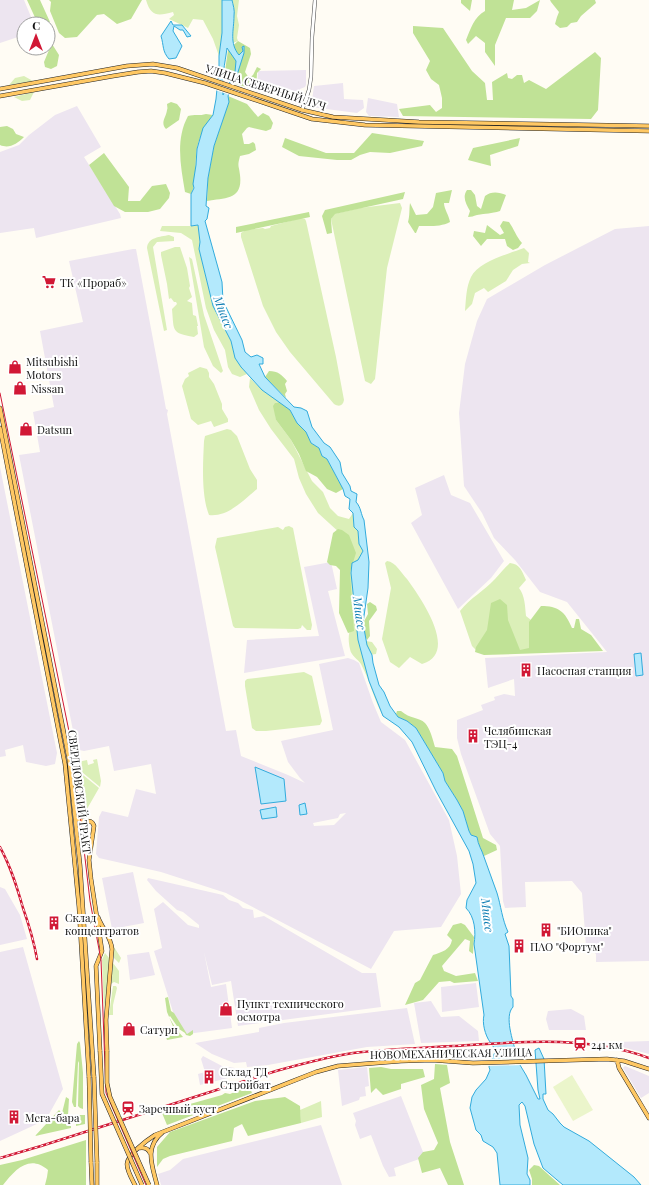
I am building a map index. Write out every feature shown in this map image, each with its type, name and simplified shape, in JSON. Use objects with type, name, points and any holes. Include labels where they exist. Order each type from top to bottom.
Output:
[{"type":"main road","name":"УЛИЦА СЕВЕРНЫЙ ЛУЧ","points":[[0,89],[127,66],[153,64],[177,68],[302,110],[333,117],[373,120],[506,124],[649,126]]},
{"type":"main road","name":"УЛИЦА СЕВЕРНЫЙ ЛУЧ","points":[[0,96],[151,71],[165,72],[205,83],[312,119],[365,125],[649,131]]},
{"type":"main road","name":"СВЕРДЛОВСКИЙ ТРАКТ","points":[[0,408],[67,748],[72,782],[83,905],[94,1077],[97,1185]]},
{"type":"main road","name":"СВЕРДЛОВСКИЙ ТРАКТ","points":[[0,428],[61,745],[66,782],[79,907],[89,1077],[92,1185]]},
{"type":"main road","points":[[66,782],[72,782]]},
{"type":"main road","points":[[76,817],[81,822],[90,821],[94,824],[90,860],[95,908],[102,951],[96,966],[102,1094],[142,1185]]},
{"type":"main road","points":[[77,830],[81,822]]},
{"type":"main road","points":[[95,908],[100,924],[110,938],[112,949],[106,1020],[107,1083],[110,1097],[149,1185]]},
{"type":"main road","name":"НОВОМЕХАНИЧЕСКАЯ УЛИЦА","points":[[167,1129],[316,1072],[338,1066],[421,1060],[473,1063],[548,1060],[617,1060],[635,1064],[649,1070]]},
{"type":"main road","points":[[617,1060],[619,1068],[649,1118]]},
{"type":"main road","points":[[135,1185],[127,1165],[130,1156],[155,1135],[167,1129]]},
{"type":"main road","points":[[151,1158],[152,1144],[159,1135],[167,1129]]},
{"type":"main road","points":[[139,1148],[144,1147],[149,1151],[157,1185]]},
{"type":"street","points":[[302,110],[309,90],[311,77],[315,0]]},
{"type":"shaded area","points":[[0,0],[24,0],[31,16],[16,16],[16,38],[0,43]]},
{"type":"shaded area","points":[[306,70],[306,85],[300,89],[298,104],[257,90],[258,71]]},
{"type":"shaded area","points":[[343,83],[344,99],[363,100],[364,108],[357,113],[311,107],[314,86]]},
{"type":"shaded area","points":[[368,98],[397,104],[399,117],[369,116],[366,112]]},
{"type":"shaded area","points":[[77,106],[101,147],[84,157],[120,214],[121,218],[36,238],[34,228],[0,233],[0,152],[19,145],[29,135],[55,115]]},
{"type":"shaded area","points":[[649,226],[649,961],[596,962],[596,954],[586,946],[582,893],[572,881],[525,882],[526,907],[505,908],[503,901],[500,846],[490,834],[461,754],[457,738],[457,720],[483,710],[481,705],[495,700],[494,697],[504,694],[515,696],[514,679],[488,688],[485,658],[607,652],[567,602],[540,592],[515,560],[494,538],[482,513],[464,486],[459,413],[465,364],[477,321],[487,299],[545,265],[615,229]]},
{"type":"shaded area","points":[[136,249],[166,409],[168,410],[167,414],[226,731],[236,730],[241,756],[305,783],[288,762],[281,741],[333,730],[319,664],[348,658],[359,663],[381,722],[405,740],[449,820],[457,856],[461,894],[441,927],[394,931],[371,969],[226,893],[161,872],[99,858],[96,854],[99,817],[102,811],[128,817],[136,789],[156,794],[151,764],[114,771],[109,746],[84,751],[79,750],[76,746],[19,455],[40,452],[33,412],[54,407],[40,331],[83,322],[69,261]],"holes":[[[346,813],[334,825],[314,826],[313,823],[338,818],[340,814]]]},
{"type":"shaded area","points":[[0,467],[57,753],[55,764],[46,766],[26,762],[23,745],[5,750],[6,756],[0,757]]},
{"type":"shaded area","points":[[444,475],[451,495],[470,503],[504,561],[491,578],[458,609],[411,523],[422,515],[415,488]]},
{"type":"shaded area","points":[[331,562],[337,589],[328,591],[345,656],[244,673],[247,640],[319,636],[304,567]]},
{"type":"shaded area","points":[[133,872],[144,923],[112,929],[102,878]]},
{"type":"shaded area","points":[[148,878],[223,895],[229,900],[238,903],[243,908],[253,910],[254,918],[264,916],[362,973],[376,973],[381,1007],[238,1026],[231,981],[212,985],[204,952],[211,987],[226,984],[232,1028],[187,1034],[174,1015],[154,951],[162,948],[154,909],[163,902],[188,925],[199,928],[199,925],[183,912],[177,910],[156,891],[147,880]]},
{"type":"shaded area","points":[[0,887],[5,889],[20,915],[27,939],[0,945]]},
{"type":"shaded area","points":[[23,947],[63,1089],[48,1116],[39,1123],[0,1141],[0,952]]},
{"type":"shaded area","points":[[149,952],[155,975],[130,980],[127,955]]},
{"type":"shaded area","points":[[476,983],[479,1007],[442,1012],[441,987]]},
{"type":"shaded area","points":[[431,1001],[441,1017],[459,1016],[478,1031],[479,1041],[421,1043],[414,1003]]},
{"type":"shaded area","points":[[407,1008],[415,1044],[367,1047],[268,1065],[247,1067],[246,1062],[234,1063],[212,1054],[195,1043],[259,1032],[259,1028],[284,1023]]},
{"type":"shaded area","points":[[571,1009],[584,1016],[586,1030],[549,1030],[546,1019],[548,1011]]},
{"type":"shaded area","points":[[649,1041],[649,1054],[618,1046],[618,1042]]},
{"type":"shaded area","points":[[203,1056],[222,1066],[235,1068],[236,1076],[200,1085],[198,1074],[205,1072],[201,1059]]},
{"type":"shaded area","points":[[625,1066],[649,1076],[649,1093],[641,1098],[623,1068]]},
{"type":"shaded area","points":[[367,1067],[369,1086],[365,1087],[366,1096],[360,1097],[359,1100],[342,1106],[338,1070]]},
{"type":"shaded area","points":[[401,1096],[425,1157],[394,1168],[396,1176],[389,1177],[371,1135],[360,1139],[353,1113]]},
{"type":"shaded area","points":[[321,1125],[342,1185],[161,1185],[158,1174],[170,1170],[183,1159]]},
{"type":"green space","points":[[27,0],[40,0],[47,16],[34,16]]},
{"type":"green space","points":[[49,0],[142,0],[131,19],[117,24],[104,14],[97,15],[77,37],[65,38],[59,33],[56,26],[56,16],[52,16],[50,11],[51,2]]},
{"type":"green space","points":[[146,0],[222,0],[222,33],[219,56],[213,39],[203,20],[193,19],[188,28],[169,19],[174,15],[173,12],[156,14],[150,10]]},
{"type":"green space","points":[[232,0],[239,0],[237,16],[239,25],[238,41],[233,43],[234,14]]},
{"type":"green space","points":[[461,0],[472,0],[470,11],[461,3]]},
{"type":"green space","points":[[485,0],[514,0],[512,10],[526,8],[540,0],[537,11],[530,18],[506,18],[495,45],[495,66],[485,52],[485,43],[476,36],[468,44],[466,40],[475,20],[485,11]]},
{"type":"green space","points":[[550,0],[595,0],[596,3],[581,16],[577,22],[571,23],[567,27],[560,28],[555,24],[559,12]]},
{"type":"green space","points":[[413,26],[443,28],[472,71],[485,83],[487,100],[493,100],[492,82],[507,73],[508,78],[512,79],[517,75],[522,75],[524,83],[529,80],[546,89],[595,52],[601,58],[598,110],[591,119],[403,116],[399,109],[430,105],[436,112],[442,108],[442,98],[439,85],[431,79],[426,70],[430,61],[413,33]]},
{"type":"green space","points":[[238,41],[250,48],[251,54],[245,72],[249,78],[253,75],[257,67],[261,69],[257,73],[256,90],[236,84],[224,78],[228,50]]},
{"type":"green space","points":[[56,50],[59,55],[57,66],[51,69],[45,67],[44,62],[46,56],[56,56]]},
{"type":"green space","points":[[24,76],[33,81],[9,85],[15,78]]},
{"type":"green space","points":[[34,92],[30,100],[22,101],[14,97]]},
{"type":"green space","points":[[228,96],[247,104],[258,117],[263,113],[269,116],[273,123],[271,129],[266,131],[249,127],[242,134],[244,144],[253,142],[256,150],[249,154],[240,156],[238,164],[240,183],[239,189],[236,193],[227,198],[207,201],[208,178],[214,146],[229,102]]},
{"type":"green space","points":[[171,102],[177,104],[181,109],[179,120],[166,129],[163,122],[167,104]]},
{"type":"green space","points":[[206,114],[213,115],[203,130],[198,143],[195,178],[191,194],[185,192],[183,183],[180,154],[181,134],[188,116]]},
{"type":"green space","points":[[7,126],[13,129],[16,134],[24,137],[16,144],[3,146],[0,145],[0,127]]},
{"type":"green space","points":[[372,133],[424,141],[422,146],[390,153],[370,152],[351,160],[299,156],[282,147],[285,138],[326,153],[354,153]]},
{"type":"green space","points":[[520,138],[518,146],[490,155],[491,166],[468,160],[473,148]]},
{"type":"green space","points":[[104,153],[129,187],[128,201],[140,201],[152,186],[166,184],[170,193],[169,198],[160,209],[148,212],[125,212],[114,206],[89,165]]},
{"type":"green space","points":[[452,190],[449,203],[444,203],[450,222],[439,225],[419,226],[415,233],[408,222],[410,203],[416,215],[427,214],[433,207],[436,193]]},
{"type":"green space","points":[[467,190],[471,190],[475,195],[477,206],[481,209],[487,194],[495,192],[506,195],[500,211],[468,217],[470,211],[465,198]]},
{"type":"green space","points":[[405,192],[403,199],[335,214],[331,219],[332,233],[327,234],[322,216],[325,210]]},
{"type":"green space","points":[[400,203],[402,208],[387,268],[375,379],[371,384],[365,381],[331,219],[334,214],[360,208]]},
{"type":"green space","points":[[309,212],[310,217],[236,233],[236,227]]},
{"type":"green space","points":[[301,218],[305,219],[306,221],[336,357],[344,400],[343,404],[340,405],[334,404],[290,352],[276,332],[263,306],[241,237],[241,233],[246,230],[270,228],[271,226]]},
{"type":"green space","points":[[503,221],[509,222],[522,243],[518,248],[513,250],[507,246],[505,239],[487,239],[481,246],[473,236],[474,231],[485,233],[487,225],[500,235],[504,233],[500,226]]},
{"type":"green space","points":[[198,225],[200,243],[199,249],[213,306],[231,341],[235,358],[247,374],[240,377],[232,374],[228,367],[225,350],[214,330],[206,308],[192,240],[181,233],[160,231],[162,226]]},
{"type":"green space","points":[[169,235],[174,237],[174,241],[157,242],[153,247],[167,330],[164,331],[147,248],[148,244],[152,240]]},
{"type":"green space","points":[[175,247],[180,247],[187,268],[189,288],[192,297],[187,301],[192,303],[193,315],[196,316],[198,326],[198,334],[194,337],[177,332],[174,326],[172,309],[177,304],[171,298],[169,299],[161,252]]},
{"type":"green space","points":[[524,248],[529,253],[528,262],[530,263],[522,264],[513,270],[506,281],[488,292],[484,288],[475,293],[472,304],[465,311],[468,285],[475,272],[480,267],[494,259]]},
{"type":"green space","points":[[189,257],[192,259],[204,315],[223,371],[221,373],[213,366],[204,347]]},
{"type":"green space","points":[[200,367],[207,369],[228,422],[214,427],[211,421],[198,425],[191,419],[182,386],[185,379],[189,376],[188,373]]},
{"type":"green space","points":[[269,371],[280,374],[287,381],[285,384],[287,391],[285,394],[286,398],[265,377]]},
{"type":"green space","points":[[250,378],[262,390],[280,402],[275,403],[276,420],[291,440],[312,481],[323,492],[330,508],[338,516],[349,519],[353,513],[354,527],[358,531],[359,544],[363,551],[358,560],[359,640],[372,642],[377,649],[376,654],[369,655],[369,681],[383,716],[361,664],[352,654],[350,649],[349,637],[352,625],[341,534],[318,513],[306,494],[299,478],[294,459],[271,429],[259,410],[249,387]]},
{"type":"green space","points":[[280,402],[290,410],[297,423],[306,432],[311,443],[319,448],[322,456],[327,459],[343,489],[336,493],[327,489],[317,477],[306,471],[291,440],[276,420],[273,406],[275,403]]},
{"type":"green space","points":[[227,429],[231,430],[237,436],[250,469],[257,480],[257,489],[229,511],[216,515],[209,515],[206,507],[203,479],[205,436]]},
{"type":"green space","points":[[289,526],[293,528],[312,625],[311,630],[307,630],[302,625],[301,628],[298,629],[235,628],[233,626],[215,547],[217,538],[278,527],[283,530],[285,527]]},
{"type":"green space","points":[[338,529],[349,535],[356,553],[350,572],[354,631],[348,633],[339,613],[340,570],[336,566],[330,565],[327,562],[333,533]]},
{"type":"green space","points":[[387,561],[393,563],[407,579],[420,598],[434,624],[438,649],[433,658],[422,664],[410,657],[399,668],[390,662],[382,639],[391,588],[385,563]]},
{"type":"green space","points":[[510,563],[518,566],[526,580],[519,588],[524,598],[526,616],[531,620],[539,622],[562,649],[478,652],[472,646],[460,611],[468,602],[491,583]]},
{"type":"green space","points":[[500,599],[507,605],[508,620],[520,650],[529,648],[529,622],[541,606],[547,606],[556,608],[564,614],[572,628],[574,628],[576,619],[579,619],[581,629],[591,635],[603,651],[484,655],[475,652],[476,647],[487,630],[491,603]]},
{"type":"green space","points":[[370,602],[376,606],[377,610],[369,621],[370,636],[367,640],[362,625],[368,614],[367,604]]},
{"type":"green space","points":[[304,672],[312,676],[322,721],[320,725],[266,731],[256,731],[252,728],[245,681],[247,679]]},
{"type":"green space","points":[[397,711],[401,711],[425,723],[430,731],[435,747],[452,749],[457,756],[483,838],[496,845],[497,850],[484,856],[477,837],[471,835],[469,831],[463,811],[445,781],[443,773],[416,728],[407,721],[398,717],[396,714]]},
{"type":"green space","points":[[97,759],[101,781],[100,787],[77,768],[78,762],[87,760],[88,765],[94,763],[93,760]]},
{"type":"green space","points":[[77,770],[99,788],[83,816]]},
{"type":"green space","points":[[461,923],[465,925],[474,937],[473,954],[469,951],[470,941],[465,939],[442,966],[444,971],[456,976],[475,973],[478,981],[454,983],[450,981],[439,982],[423,1000],[405,1005],[415,983],[420,980],[433,955],[442,952],[451,943],[452,940],[447,935],[453,925]]},
{"type":"green space","points":[[114,947],[121,958],[119,963],[114,958]]},
{"type":"green space","points":[[105,953],[110,959],[104,1011],[102,960]]},
{"type":"green space","points":[[113,963],[119,971],[119,984],[114,982],[111,984]]},
{"type":"green space","points":[[113,986],[116,986],[117,988],[113,1005],[113,1015],[109,1015]]},
{"type":"green space","points":[[168,997],[171,1011],[174,1013],[187,1034],[193,1030],[193,1034],[190,1036],[186,1035],[179,1029],[170,1016],[169,1017],[165,998]]},
{"type":"green space","points":[[169,1018],[183,1037],[167,1040],[165,1033],[175,1031]]},
{"type":"green space","points":[[79,1041],[83,1073],[83,1109],[78,1106],[79,1061],[76,1107],[74,1107],[72,1102],[77,1044]]},
{"type":"green space","points":[[435,1064],[447,1065],[450,1083],[440,1088],[450,1142],[464,1185],[448,1185],[440,1168],[422,1173],[418,1158],[423,1152],[434,1150],[438,1143],[424,1109],[421,1085],[434,1079]]},
{"type":"green space","points":[[381,1067],[391,1069],[423,1069],[425,1077],[401,1084],[401,1089],[383,1095],[376,1088],[371,1093],[369,1068]]},
{"type":"green space","points":[[572,1075],[593,1110],[573,1121],[553,1087]]},
{"type":"green space","points":[[250,1088],[252,1093],[167,1125],[162,1113],[187,1107],[190,1104],[225,1093],[230,1094],[239,1090]]},
{"type":"green space","points":[[66,1097],[69,1099],[68,1115],[71,1115],[71,1128],[35,1136],[59,1110],[62,1113]]},
{"type":"green space","points":[[285,1097],[300,1106],[301,1123],[248,1136],[242,1124],[234,1128],[232,1141],[170,1156],[163,1159],[157,1167],[157,1147],[170,1132],[255,1101]]},
{"type":"green space","points":[[321,1101],[322,1117],[301,1123],[300,1110]]},
{"type":"green space","points":[[76,1115],[85,1115],[85,1124],[76,1126]]},
{"type":"green space","points":[[86,1140],[86,1185],[45,1185],[48,1170],[35,1163],[18,1169],[3,1185],[0,1185],[0,1165],[22,1160]]},
{"type":"green space","points":[[534,1165],[539,1166],[560,1185],[532,1185],[529,1170]]},
{"type":"water","name":"Миасс","points":[[222,0],[232,0],[234,12],[234,46],[239,55],[243,51],[242,47],[244,46],[244,53],[228,96],[229,102],[214,146],[208,178],[206,206],[209,208],[207,219],[205,221],[222,282],[223,301],[242,340],[245,352],[251,357],[257,355],[263,358],[263,364],[259,364],[265,377],[294,407],[307,411],[312,427],[324,443],[330,447],[340,462],[342,473],[350,486],[351,491],[357,494],[356,502],[364,520],[369,562],[368,588],[363,623],[367,645],[372,655],[379,685],[390,706],[398,717],[407,721],[416,728],[443,773],[445,781],[463,811],[471,835],[477,837],[497,893],[508,932],[505,934],[509,946],[511,996],[513,999],[513,1007],[510,1011],[509,1022],[516,1053],[514,1055],[538,1099],[540,1099],[535,1050],[539,1048],[544,1059],[546,1094],[543,1094],[543,1099],[548,1110],[564,1127],[589,1141],[634,1177],[641,1185],[563,1185],[543,1168],[534,1144],[525,1106],[522,1102],[519,1105],[520,1125],[528,1158],[527,1174],[530,1180],[530,1185],[500,1185],[497,1153],[493,1147],[483,1141],[481,1135],[476,1130],[470,1108],[472,1097],[486,1079],[490,1070],[489,1065],[495,1050],[484,1029],[484,1015],[474,944],[474,925],[473,920],[466,908],[467,900],[476,883],[469,851],[436,791],[412,742],[399,727],[383,716],[369,681],[358,640],[351,573],[352,563],[358,560],[363,551],[359,544],[358,531],[354,527],[353,513],[349,509],[350,499],[345,496],[343,489],[327,459],[322,456],[319,448],[311,443],[306,432],[297,423],[290,410],[262,390],[241,367],[235,358],[231,341],[213,306],[199,249],[200,242],[198,225],[191,226],[191,194],[194,188],[193,184],[197,149],[203,128],[213,115],[216,99],[222,33]],"holes":[[[227,48],[236,61],[235,72],[223,95],[223,77]]]},
{"type":"water","points":[[171,21],[173,25],[182,25],[191,36],[187,37],[183,30],[180,30],[174,26],[173,31],[182,46],[176,58],[169,59],[164,51],[161,36]]},
{"type":"water","points":[[641,653],[643,675],[636,676],[634,654]]},
{"type":"water","points":[[255,767],[284,779],[286,801],[261,804]]},
{"type":"water","points":[[305,803],[307,814],[300,815],[299,805]]},
{"type":"water","points":[[276,807],[277,817],[262,819],[260,810]]},
{"type":"pier","points":[[216,78],[224,81],[224,88],[227,82],[235,85],[230,95],[215,90]]},
{"type":"pier","points":[[515,1041],[516,1044],[490,1046],[488,1043]]},
{"type":"pier","points":[[518,1058],[523,1065],[486,1066],[489,1059]]},
{"type":"tram line","points":[[0,393],[72,746],[90,901],[101,960],[106,1093],[146,1185]]},
{"type":"railway","points":[[0,847],[16,885],[37,959]]},
{"type":"railway","points":[[0,1158],[276,1071],[304,1063],[353,1053],[502,1043],[552,1042],[601,1046],[649,1058]]},
{"type":"place","name":"ТК «Прораб»","points":[[49,282]]},
{"type":"place","name":"Mitsubishi Motors","points":[[15,367]]},
{"type":"place","name":"Nissan","points":[[20,388]]},
{"type":"place","name":"Datsun","points":[[26,429]]},
{"type":"place","name":"Насосная станция","points":[[526,670]]},
{"type":"place","name":"Челябинская ТЭЦ-4","points":[[473,736]]},
{"type":"place","name":"Склад концентратов","points":[[54,923]]},
{"type":"place","name":"\"БИОника\"","points":[[546,930]]},
{"type":"place","name":"ПАО \"Фортум\"","points":[[519,946]]},
{"type":"place","name":"Пункт технического осмотра","points":[[226,1009]]},
{"type":"place","name":"Сатурн","points":[[129,1029]]},
{"type":"place","name":"241 км","points":[[580,1044]]},
{"type":"place","name":"Склад ТД Стройбат","points":[[209,1077]]},
{"type":"place","name":"Заречный куст","points":[[128,1108]]},
{"type":"place","name":"Мега-бара","points":[[14,1117]]}]
